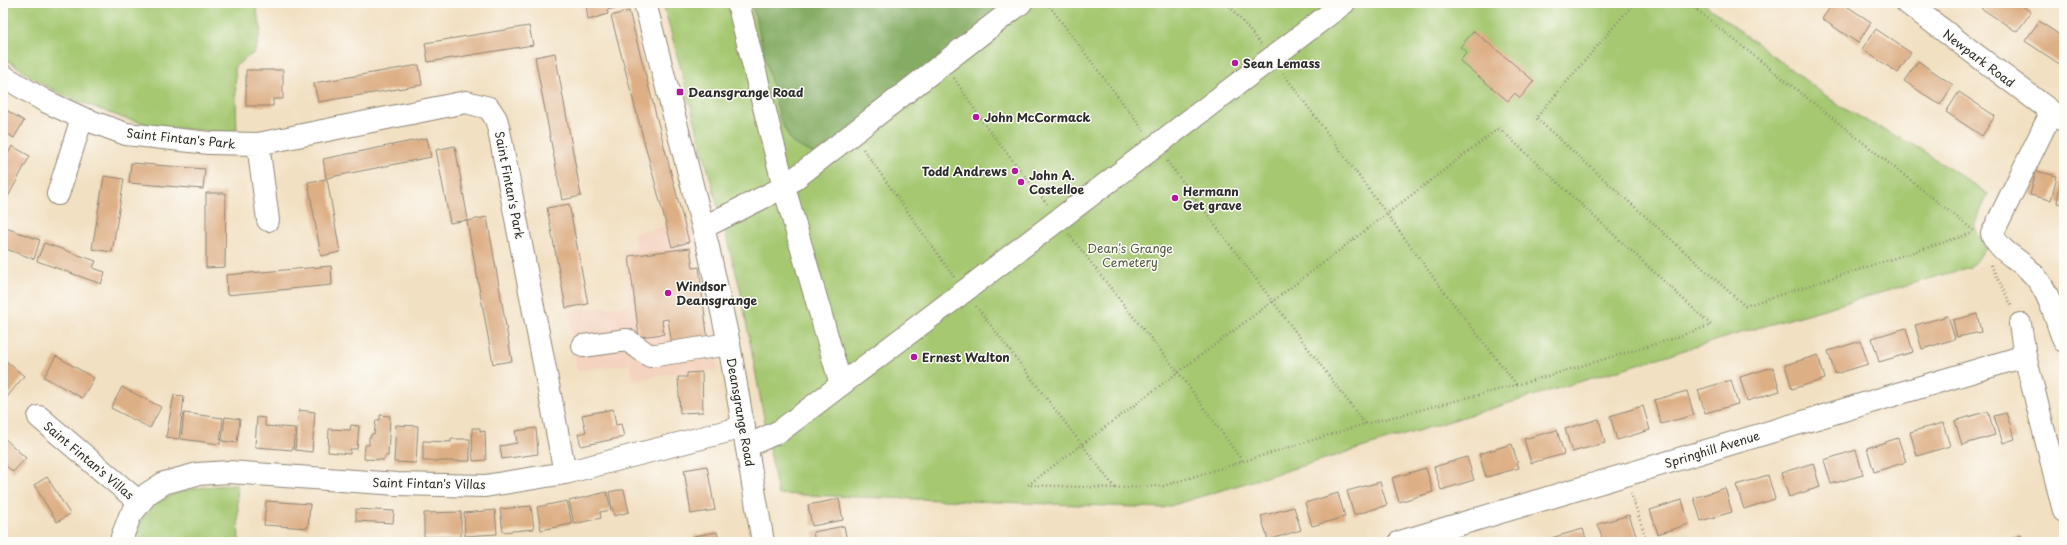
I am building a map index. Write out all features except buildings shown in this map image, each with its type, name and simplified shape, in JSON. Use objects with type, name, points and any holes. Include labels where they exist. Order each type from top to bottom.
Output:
[{"type":"street","name":"Deansgrange Road","points":[[645,3],[704,227],[729,344],[764,542]]},
{"type":"street","points":[[738,3],[784,187],[841,385]]},
{"type":"street","points":[[704,227],[784,187],[1021,3]]},
{"type":"street","name":"Saint Fintan's Villas","points":[[122,542],[122,537],[130,516],[139,502],[147,494],[164,484],[197,474],[229,472],[397,484],[485,486],[780,431],[1344,3]]},
{"type":"street","name":"Newpark Road","points":[[1907,3],[2057,117],[1992,234],[1998,246],[2031,272],[2043,287],[2064,341]]},
{"type":"street","name":"Saint Fintan's Park","points":[[3,76],[45,101],[82,118],[126,134],[209,143],[258,144],[466,102],[489,108],[496,119],[499,130],[565,472]]},
{"type":"street","points":[[58,194],[82,118]]},
{"type":"street","points":[[258,144],[268,220]]},
{"type":"street","points":[[2020,324],[2025,356],[2064,511]]},
{"type":"street","points":[[583,346],[627,340],[650,356],[729,344]]},
{"type":"street","name":"Springhill Avenue","points":[[1400,542],[2025,356]]},
{"type":"street","name":"Saint Fintan's Villas","points":[[39,417],[139,502]]},
{"type":"path","points":[[1047,3],[1365,424]]},
{"type":"path","points":[[1227,3],[1272,58],[1442,289],[1517,385]]},
{"type":"path","points":[[1634,3],[1536,118],[1745,306],[1976,233],[1688,3]]},
{"type":"path","points":[[1697,10],[1702,3]]},
{"type":"path","points":[[945,63],[987,128],[1123,304],[1178,372],[1243,462]]},
{"type":"path","points":[[1499,128],[1711,325],[1669,340],[1517,385],[1365,424],[1163,486],[1115,488],[1028,485],[1273,301],[1387,213],[1499,128]]},
{"type":"path","points":[[852,134],[964,291],[1115,488]]},
{"type":"path","points":[[1626,475],[1647,542]]},
{"type":"shaded area","points":[[580,3],[633,3],[634,8],[584,21]]},
{"type":"shaded area","points":[[689,221],[719,370],[667,374],[633,381],[630,364],[577,371],[568,311],[630,305],[623,251],[636,249],[633,234]]},
{"type":"green space","points":[[3,3],[255,3],[261,29],[255,52],[235,66],[237,133],[160,127],[123,118],[70,98],[41,83],[3,57]]},
{"type":"green space","name":"Dean's Grange Cemetery","points":[[663,3],[1703,3],[1841,107],[1917,147],[1988,194],[1974,226],[1986,249],[1970,267],[1744,332],[1163,508],[778,494],[740,288]]},
{"type":"green space","points":[[752,3],[1020,3],[816,155],[792,143],[780,119]]},
{"type":"green space","points":[[237,485],[239,542],[134,542],[139,525],[148,512],[159,502],[188,490],[204,487]]},
{"type":"place","name":"Sean Lemass","points":[[1235,63]]},
{"type":"place","name":"Deansgrange Road","points":[[680,92]]},
{"type":"place","name":"John McCormack","points":[[976,117]]},
{"type":"place","name":"Todd Andrews","points":[[1015,171]]},
{"type":"place","name":"John A. Costelloe","points":[[1021,182]]},
{"type":"place","name":"Hermann Get grave","points":[[1175,198]]},
{"type":"place","name":"Windsor Deansgrange","points":[[668,293]]},
{"type":"place","name":"Ernest Walton","points":[[914,357]]}]
